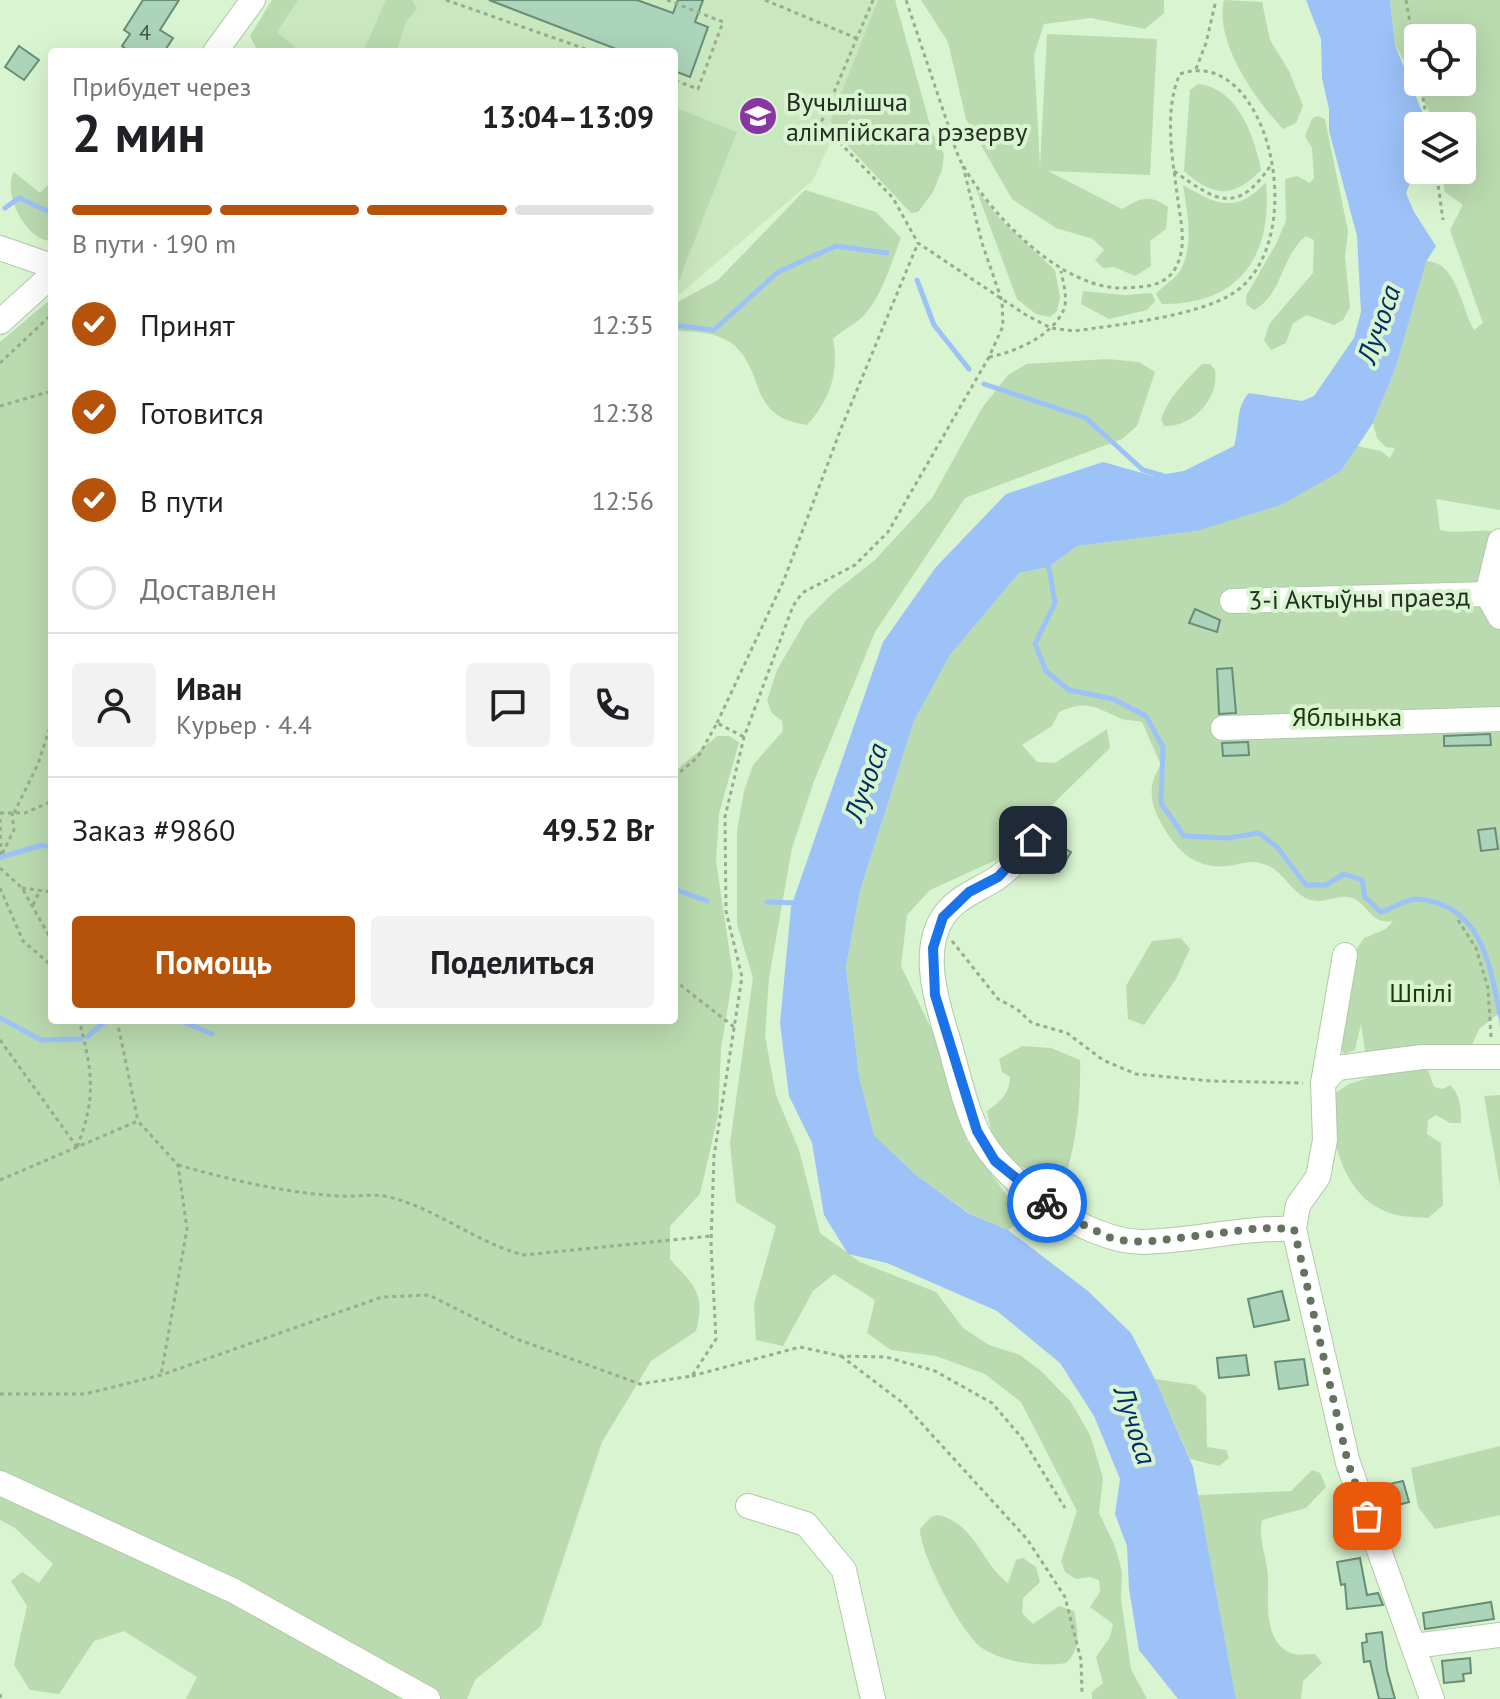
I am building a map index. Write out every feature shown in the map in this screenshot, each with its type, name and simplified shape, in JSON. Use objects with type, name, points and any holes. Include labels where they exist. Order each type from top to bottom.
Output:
[{"type":"street","points":[[217,48],[253,0]]},
{"type":"street","points":[[0,248],[48,265]]},
{"type":"street","points":[[0,322],[48,279]]},
{"type":"street","name":"3-і Актыўны праезд","points":[[1500,541],[1487,594],[1500,617]]},
{"type":"street","name":"3-і Актыўны праезд","points":[[1232,601],[1487,594]]},
{"type":"street","points":[[1223,728],[1500,719]]},
{"type":"street","points":[[1045,824],[1021,856],[998,877],[969,892],[941,923],[933,948],[935,995],[977,1131],[995,1161],[1065,1216],[1115,1240],[1145,1242],[1261,1228],[1294,1229]]},
{"type":"street","points":[[1345,955],[1323,1083],[1325,1140],[1318,1177],[1298,1205],[1294,1229],[1348,1463],[1432,1699]]},
{"type":"street","points":[[1323,1083],[1337,1068],[1422,1057],[1499,1056]]},
{"type":"street","points":[[0,1483],[234,1591],[428,1699]]},
{"type":"street","points":[[748,1506],[806,1524],[844,1570],[873,1699]]},
{"type":"street","points":[[1414,1646],[1500,1635]]},
{"type":"path","points":[[446,0],[583,48]]},
{"type":"path","points":[[667,0],[723,22],[698,89],[678,82]]},
{"type":"path","points":[[765,0],[856,38]]},
{"type":"path","points":[[873,0],[821,123],[893,198],[918,243],[1002,301],[1051,328],[1074,331],[1119,325],[1212,304],[1235,292],[1254,275],[1275,222],[1277,191],[1260,119],[1236,89],[1214,72],[1196,69],[1180,74],[1175,87],[1172,116],[1174,171],[1183,247],[1176,268],[1164,281],[1143,287],[1117,288],[1084,282],[1061,271],[1004,217],[963,166]]},
{"type":"path","points":[[692,1376],[716,1339],[711,1236],[714,1156],[742,977],[726,911],[725,817],[744,737],[793,606],[802,593],[855,565],[888,532],[989,357],[1003,326],[1002,301],[982,243],[963,166],[906,0]]},
{"type":"path","points":[[1196,69],[1216,0]]},
{"type":"path","points":[[1406,0],[1410,24]]},
{"type":"path","points":[[1174,171],[1214,197],[1240,199],[1256,187],[1272,164]]},
{"type":"path","points":[[1438,184],[1443,220]]},
{"type":"path","points":[[678,774],[698,757],[717,723],[784,580],[842,426],[918,243]]},
{"type":"path","points":[[989,357],[1008,354],[1051,328],[1065,308],[1061,271]]},
{"type":"path","points":[[0,363],[48,318]]},
{"type":"path","points":[[0,406],[48,392]]},
{"type":"path","points":[[717,723],[744,737]]},
{"type":"path","points":[[0,819],[1,856],[14,830],[13,813],[38,764],[48,733]]},
{"type":"path","points":[[0,813],[25,813],[48,803]]},
{"type":"path","points":[[0,868],[22,888],[48,933]]},
{"type":"path","points":[[0,888],[23,941],[48,963]]},
{"type":"path","points":[[22,888],[48,891]]},
{"type":"path","points":[[33,905],[40,890]]},
{"type":"path","points":[[1458,920],[1476,948],[1488,988],[1489,1034],[1499,1056]]},
{"type":"path","points":[[941,923],[998,999],[1017,1009],[1032,1023],[1067,1033],[1103,1060],[1136,1074],[1211,1081],[1323,1083]]},
{"type":"path","points":[[678,983],[734,1027]]},
{"type":"path","points":[[77,1147],[87,1122],[92,1072],[80,1024]]},
{"type":"path","points":[[118,1024],[138,1121],[178,1165],[252,1185],[341,1196],[385,1196],[422,1206],[500,1249],[524,1255],[711,1236]]},
{"type":"path","points":[[0,1040],[77,1147]]},
{"type":"path","points":[[0,1180],[138,1121]]},
{"type":"path","points":[[161,1375],[187,1229],[178,1165]]},
{"type":"path","points":[[0,1394],[85,1394],[161,1375],[382,1297],[429,1295],[514,1338],[640,1384],[692,1376],[800,1347],[841,1356],[886,1357],[935,1371],[992,1403],[1022,1438],[1065,1508]]},
{"type":"path","points":[[841,1356],[903,1403],[1027,1539],[1065,1597],[1081,1660],[1082,1693]]},
{"type":"shaded area","name":"Вучылішча алімпійскага рэзерву","points":[[279,0],[896,0],[813,180],[678,296],[678,48],[279,48],[255,33]]},
{"type":"green space","points":[[272,0],[298,0],[277,32],[296,48],[256,48],[250,36]]},
{"type":"green space","points":[[386,0],[412,0],[417,9],[406,22],[397,48],[365,48]]},
{"type":"green space","points":[[878,0],[895,0],[932,132],[944,154],[942,170],[933,192],[918,212],[911,213],[832,129],[831,119]]},
{"type":"green space","points":[[921,0],[1164,0],[1164,13],[1145,29],[1091,18],[1044,24],[1034,55],[1040,167],[1047,34],[1157,39],[1150,175],[1048,171],[1122,209],[1145,199],[1168,207],[1166,229],[1150,241],[1151,266],[1135,276],[1114,267],[1103,268],[1095,260],[1104,250],[1093,239],[1056,228],[1012,199],[966,119],[948,42]]},
{"type":"green space","points":[[1224,0],[1262,2],[1270,40],[1289,71],[1303,106],[1296,123],[1283,129],[1250,87],[1225,34]]},
{"type":"green space","points":[[1390,0],[1500,0],[1500,510],[1436,499],[1440,530],[1491,531],[1495,554],[1500,545],[1500,1029],[1498,1014],[1479,1029],[1472,1045],[1365,1051],[1361,1024],[1355,1050],[1344,1054],[1335,1035],[1351,957],[1364,938],[1386,929],[1393,921],[1377,919],[1352,898],[1311,900],[1294,889],[1274,869],[1263,864],[1253,862],[1215,866],[1193,860],[1170,837],[1155,810],[1152,784],[1161,765],[1142,722],[1122,719],[1085,706],[1059,712],[1052,726],[1022,745],[1037,762],[1055,763],[1107,729],[1110,748],[996,860],[930,890],[907,915],[901,966],[940,1047],[967,1141],[1017,1209],[1049,1225],[1043,1233],[1015,1225],[1008,1230],[969,1213],[915,1174],[874,1135],[859,1076],[846,967],[860,891],[914,721],[950,655],[1019,573],[1049,567],[1077,546],[1197,531],[1341,471],[1357,446],[1381,451],[1390,458],[1395,448],[1386,447],[1377,438],[1373,423],[1396,367],[1426,261],[1436,263],[1451,277],[1474,330],[1483,323],[1450,230],[1463,205],[1445,192],[1444,184],[1476,184],[1476,112],[1429,112],[1421,96],[1476,96],[1476,24],[1404,24],[1404,62],[1395,44]]},
{"type":"green space","points":[[1198,84],[1212,87],[1234,104],[1254,143],[1261,170],[1233,190],[1214,190],[1184,171],[1190,90]]},
{"type":"green space","points":[[678,109],[737,132],[678,282]]},
{"type":"green space","points":[[1317,116],[1325,119],[1348,231],[1345,257],[1350,307],[1343,320],[1334,325],[1307,315],[1293,323],[1286,343],[1271,350],[1264,340],[1270,323],[1313,273],[1314,240],[1306,236],[1298,244],[1264,303],[1254,310],[1246,304],[1246,296],[1286,221],[1285,179],[1297,176],[1310,183],[1314,178],[1312,148],[1305,136],[1312,119]]},
{"type":"green space","points":[[14,172],[40,193],[48,185],[48,240],[25,225],[14,203],[11,181]]},
{"type":"green space","points":[[1266,182],[1264,232],[1246,271],[1212,296],[1162,304],[1156,294],[1180,271],[1188,247],[1183,185],[1226,203],[1245,199]]},
{"type":"green space","points":[[976,189],[1000,219],[1055,270],[1060,297],[1057,311],[1050,317],[1036,314],[1017,299]]},
{"type":"green space","points":[[805,190],[876,212],[901,238],[873,304],[859,320],[833,339],[835,363],[831,385],[807,425],[788,420],[766,404],[745,357],[729,341],[706,333],[678,331],[678,302],[718,280]]},
{"type":"green space","points":[[1083,291],[1124,295],[1152,293],[1155,301],[1147,310],[1109,319],[1081,304]]},
{"type":"green space","points":[[48,301],[48,1024],[678,1024],[678,769],[717,736],[729,736],[739,742],[719,814],[716,861],[733,975],[721,1049],[718,1115],[700,1194],[670,1226],[670,1259],[696,1291],[698,1299],[700,1308],[696,1331],[651,1361],[602,1442],[541,1626],[475,1680],[467,1699],[186,1699],[197,1677],[124,1631],[94,1641],[59,1694],[30,1690],[14,1665],[27,1606],[11,1581],[22,1572],[39,1583],[53,1564],[15,1528],[0,1520],[0,342]]},
{"type":"green space","points":[[1107,359],[1139,362],[1155,372],[1137,426],[1122,439],[965,498],[875,632],[814,781],[792,848],[769,978],[765,1036],[776,1095],[799,1150],[820,1233],[860,1262],[936,1292],[963,1328],[989,1345],[1020,1355],[1041,1371],[1071,1402],[1090,1435],[1103,1478],[1099,1513],[1115,1546],[1122,1572],[1121,1599],[1131,1669],[1147,1699],[1092,1699],[1092,1692],[1103,1683],[1096,1657],[1110,1637],[1113,1624],[1090,1607],[1100,1592],[1099,1580],[1090,1577],[1076,1579],[1065,1572],[1061,1561],[1077,1511],[1021,1402],[985,1374],[936,1356],[891,1350],[867,1333],[875,1300],[834,1274],[813,1291],[783,1346],[756,1340],[754,1304],[776,1226],[736,1202],[730,1143],[753,978],[737,924],[737,831],[744,791],[753,765],[783,731],[782,721],[772,713],[767,701],[777,670],[806,620],[833,593],[875,560],[932,498],[982,408],[1008,375],[1027,364]]},
{"type":"green space","points":[[1202,364],[1210,364],[1215,370],[1213,391],[1208,401],[1193,417],[1164,426],[1161,419],[1168,404]]},
{"type":"green space","points":[[1181,938],[1190,949],[1176,979],[1144,1025],[1128,1019],[1126,986],[1152,941]]},
{"type":"green space","points":[[1022,1046],[1051,1048],[1080,1060],[1078,1118],[1066,1175],[1046,1179],[1013,1162],[992,1135],[987,1111],[1003,1097],[1010,1077],[1002,1072],[999,1059]]},
{"type":"green space","points":[[1414,1063],[1427,1067],[1434,1087],[1443,1089],[1450,1085],[1460,1107],[1461,1123],[1450,1123],[1436,1115],[1428,1120],[1427,1134],[1441,1143],[1443,1205],[1428,1218],[1397,1215],[1364,1198],[1344,1168],[1334,1131],[1334,1094],[1349,1084]]},
{"type":"green space","points":[[1500,1095],[1500,1187],[1484,1096]]},
{"type":"green space","points":[[1155,1379],[1195,1385],[1206,1396],[1207,1447],[1226,1450],[1229,1458],[1219,1466],[1190,1459]]},
{"type":"green space","points":[[1500,1446],[1500,1515],[1435,1529],[1418,1507],[1411,1468]]},
{"type":"green space","points":[[1312,1470],[1320,1473],[1326,1487],[1306,1508],[1262,1520],[1261,1534],[1268,1575],[1269,1618],[1275,1639],[1291,1653],[1315,1654],[1322,1663],[1303,1681],[1301,1699],[1236,1699],[1198,1495],[1291,1491]]},
{"type":"green space","points":[[938,1515],[961,1526],[1008,1583],[1016,1560],[1023,1558],[1036,1567],[1040,1582],[1023,1598],[1022,1613],[1033,1624],[1059,1606],[1074,1611],[1077,1645],[1066,1663],[1034,1664],[1012,1660],[991,1653],[973,1640],[943,1592],[922,1541],[920,1529],[931,1517]]},
{"type":"water","name":"Лучоса","points":[[1306,0],[1390,0],[1395,45],[1404,67],[1404,96],[1416,96],[1422,112],[1404,112],[1404,184],[1410,184],[1406,193],[1414,212],[1436,246],[1426,262],[1396,367],[1373,423],[1341,471],[1283,504],[1197,531],[1077,546],[1049,567],[1019,573],[950,655],[914,721],[860,891],[846,967],[859,1076],[874,1135],[915,1174],[968,1213],[1008,1230],[1088,1291],[1131,1333],[1155,1379],[1193,1467],[1236,1699],[1178,1699],[1139,1650],[1129,1589],[1127,1546],[1115,1514],[1120,1479],[1094,1416],[1060,1363],[997,1311],[887,1263],[848,1254],[824,1215],[812,1143],[789,1096],[780,1023],[791,907],[883,642],[936,567],[1006,494],[1103,462],[1153,476],[1184,471],[1234,446],[1240,411],[1249,393],[1302,401],[1314,396],[1354,338],[1361,312],[1357,236],[1329,131],[1321,39]]},
{"type":"building","points":[[143,0],[179,0],[160,30],[173,38],[167,48],[125,48],[122,46],[130,34],[124,30]]},
{"type":"building","points":[[489,0],[637,0],[673,13],[678,0],[703,0],[695,22],[708,27],[690,77],[678,72],[678,48],[614,48]]},
{"type":"building","points":[[19,46],[39,60],[24,80],[5,67]]},
{"type":"building","points":[[1195,609],[1220,620],[1217,632],[1189,623]]},
{"type":"building","points":[[1232,668],[1236,713],[1219,714],[1217,669]]},
{"type":"building","points":[[1490,734],[1491,745],[1444,746],[1444,736]]},
{"type":"building","points":[[1248,742],[1249,755],[1223,756],[1222,743]]},
{"type":"building","points":[[1495,828],[1498,849],[1481,851],[1478,830]]},
{"type":"building","points":[[1053,842],[1071,852],[1059,872],[1041,862]]},
{"type":"building","points":[[1282,1291],[1289,1320],[1254,1327],[1248,1299]]},
{"type":"building","points":[[1246,1355],[1249,1375],[1219,1378],[1217,1358]]},
{"type":"building","points":[[1304,1359],[1308,1385],[1279,1389],[1275,1362]]},
{"type":"building","points":[[1403,1481],[1409,1502],[1391,1507],[1385,1485]]},
{"type":"building","points":[[1360,1558],[1367,1595],[1378,1593],[1383,1605],[1347,1609],[1345,1584],[1341,1585],[1337,1562]]},
{"type":"building","points":[[1491,1602],[1494,1619],[1425,1629],[1423,1613]]},
{"type":"building","points":[[1382,1632],[1395,1699],[1379,1699],[1370,1661],[1364,1662],[1362,1643],[1367,1642],[1366,1634]]},
{"type":"building","points":[[1470,1658],[1471,1673],[1463,1674],[1464,1681],[1444,1683],[1442,1661]]},
{"type":"waterway","points":[[5,208],[19,198],[48,211]]},
{"type":"waterway","points":[[678,326],[714,330],[778,272],[836,246],[887,253]]},
{"type":"waterway","points":[[917,280],[934,325],[969,369]]},
{"type":"waterway","points":[[984,384],[1086,418],[1143,470],[1164,476]]},
{"type":"waterway","points":[[1048,562],[1055,603],[1035,644],[1046,671],[1069,690],[1113,699],[1146,716],[1163,747],[1161,803],[1184,836],[1228,838],[1259,833],[1277,847],[1306,885],[1326,885],[1344,874],[1362,880],[1365,897],[1381,912],[1416,899],[1438,903],[1455,912],[1469,924],[1479,939],[1492,976],[1500,1015]]},
{"type":"waterway","points":[[1,857],[43,845],[48,847]]},
{"type":"waterway","points":[[678,890],[707,901]]},
{"type":"waterway","points":[[767,902],[798,903]]},
{"type":"waterway","points":[[0,1018],[41,1040],[81,1039]]},
{"type":"waterway","points":[[87,1037],[102,1024]]},
{"type":"waterway","points":[[188,1024],[212,1034]]},
{"type":"way so far","points":[[1047,1203],[1065,1216],[1115,1240],[1145,1242],[1261,1228],[1294,1229],[1348,1463],[1367,1516]]},
{"type":"place","name":"Вучылішча алімпійскага рэзерву","points":[[758,116]]},
{"type":"route","points":[[1033,840],[998,877],[969,892],[943,917],[933,948],[935,995],[977,1131],[995,1161],[1047,1203]]},
{"type":"park label","name":"Яблынька","points":[[1347,716]]},
{"type":"park label","name":"Шпілі","points":[[1421,992]]}]
